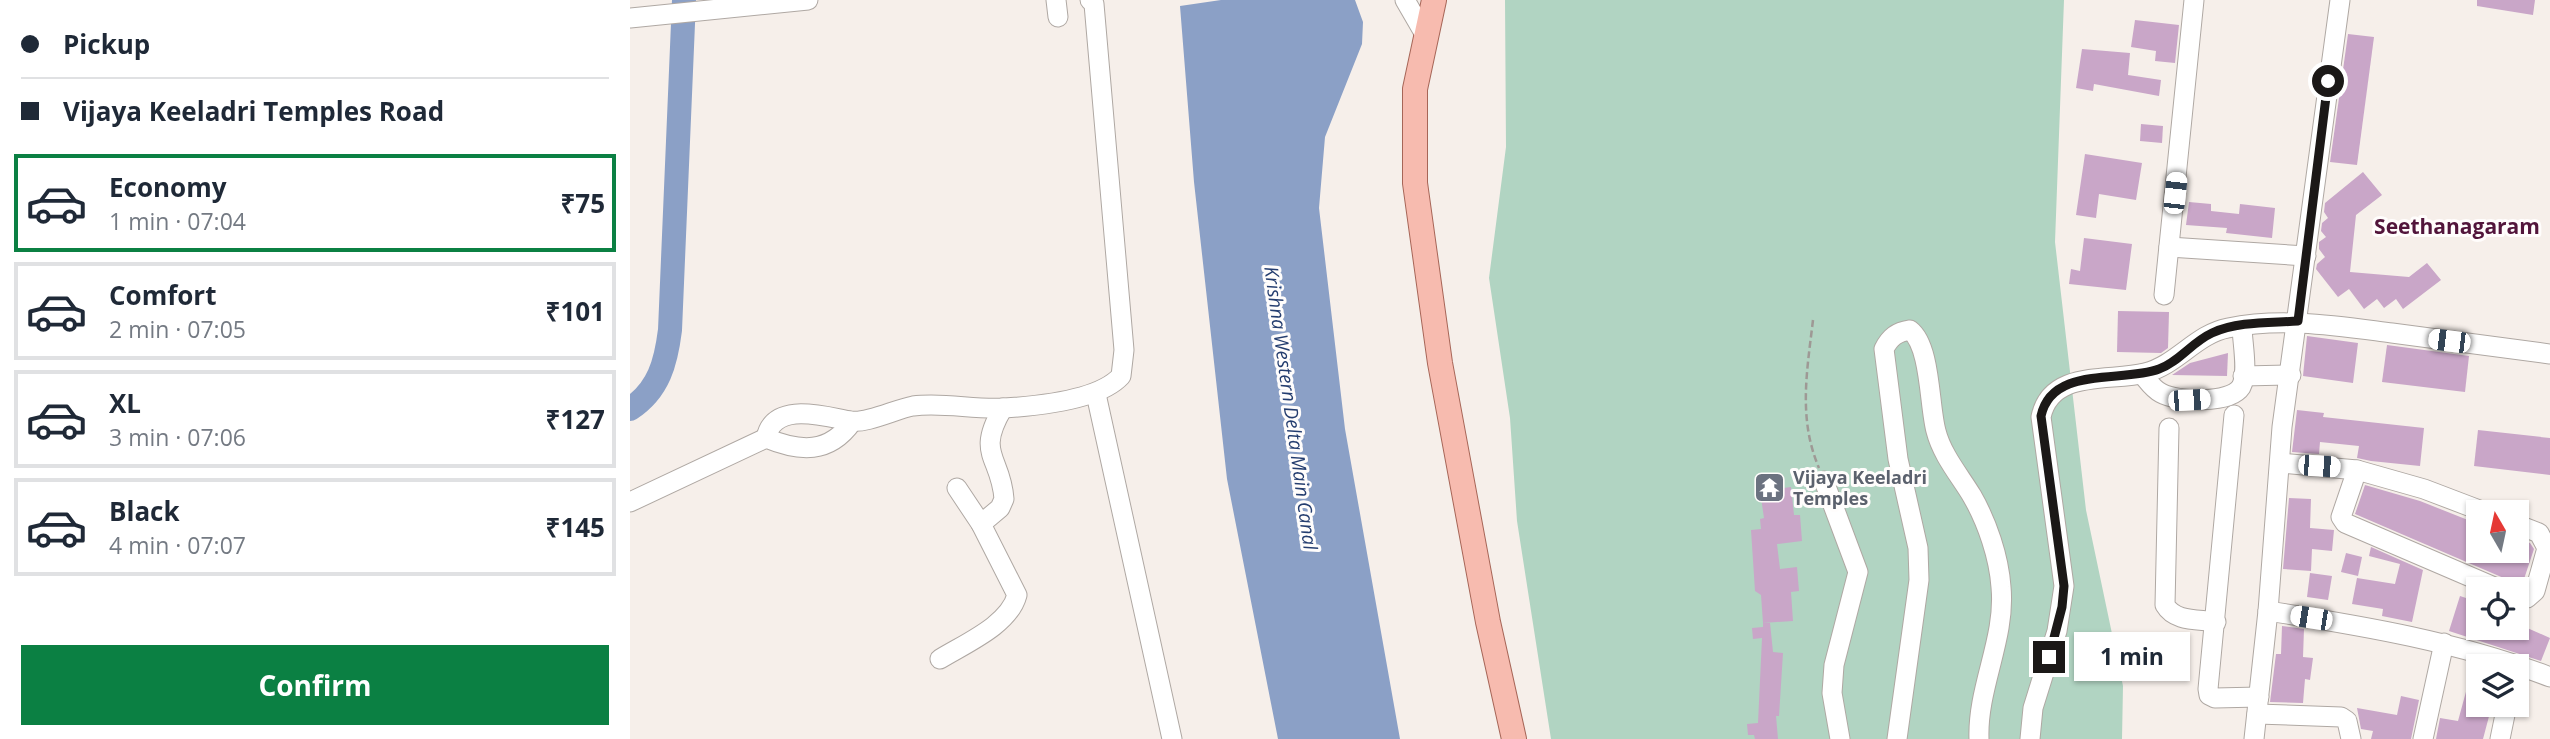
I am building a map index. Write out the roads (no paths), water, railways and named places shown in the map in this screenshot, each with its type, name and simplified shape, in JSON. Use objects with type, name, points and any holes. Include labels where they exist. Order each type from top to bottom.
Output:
[{"type":"main road","points":[[1434,0],[1415,89],[1415,183],[1440,363],[1488,622],[1514,739]]},
{"type":"street","points":[[1405,0],[1427,37]]},
{"type":"street","points":[[2164,295],[2194,0]]},
{"type":"street","points":[[2254,739],[2280,463],[2340,0]]},
{"type":"street","points":[[630,18],[804,1]]},
{"type":"street","points":[[766,438],[768,429],[778,421],[798,414],[831,416],[852,422],[911,407],[951,404],[1003,408],[1096,394],[1121,376],[1124,350],[1093,1]]},
{"type":"street","points":[[2169,247],[2306,256]]},
{"type":"street","points":[[2030,739],[2033,709],[2057,631],[2064,586],[2041,416],[2043,406],[2054,392],[2091,378],[2142,374],[2177,359],[2211,333],[2242,326],[2298,321],[2550,354]]},
{"type":"street","points":[[2142,374],[2162,394],[2189,400],[2234,393],[2241,386],[2243,376],[2242,326]]},
{"type":"street","points":[[1897,739],[1919,580],[1918,548],[1898,459],[1884,349],[1889,338],[1900,331],[1910,330],[1917,335],[1922,350],[1936,433],[1974,499],[1994,549],[2001,587],[1997,635],[1981,698],[1979,739]]},
{"type":"street","points":[[2243,376],[2291,375]]},
{"type":"street","points":[[1096,394],[1172,739]]},
{"type":"street","points":[[981,524],[1000,508],[1004,499],[989,447],[989,435],[1003,408]]},
{"type":"street","points":[[2234,415],[2209,676],[2210,695],[2258,706],[2341,717],[2347,721],[2351,739]]},
{"type":"street","points":[[630,502],[766,438],[784,445],[818,448],[843,434],[852,422]]},
{"type":"street","points":[[2169,428],[2165,605],[2170,614],[2177,617],[2216,622]]},
{"type":"street","points":[[2280,463],[2357,470],[2424,489],[2466,505]]},
{"type":"street","points":[[2357,470],[2342,517],[2345,523],[2471,577]]},
{"type":"street","points":[[1824,481],[1858,572],[1833,675],[1834,716],[1840,739]]},
{"type":"street","points":[[940,659],[999,621],[1014,607],[1017,595],[981,524],[957,488]]},
{"type":"street","points":[[2529,529],[2539,533],[2547,548],[2535,591],[2529,596]]},
{"type":"street","points":[[2268,611],[2444,643],[2480,654]]},
{"type":"street","points":[[2423,739],[2444,643]]},
{"type":"street","points":[[2529,670],[2550,677]]},
{"type":"street","points":[[2500,739],[2505,717]]},
{"type":"water","name":"Krishna Western Delta Main Canal","points":[[1221,0],[1355,0],[1363,22],[1362,44],[1325,137],[1319,208],[1345,429],[1400,739],[1278,739],[1227,479],[1194,182],[1180,6]]},
{"type":"waterway","points":[[630,409],[654,384],[663,364],[670,330],[684,0]]},
{"type":"place","name":"Vijaya Keeladri Temples","points":[[1770,487]]},
{"type":"district","name":"Seethanagaram","points":[[2457,226]]}]
